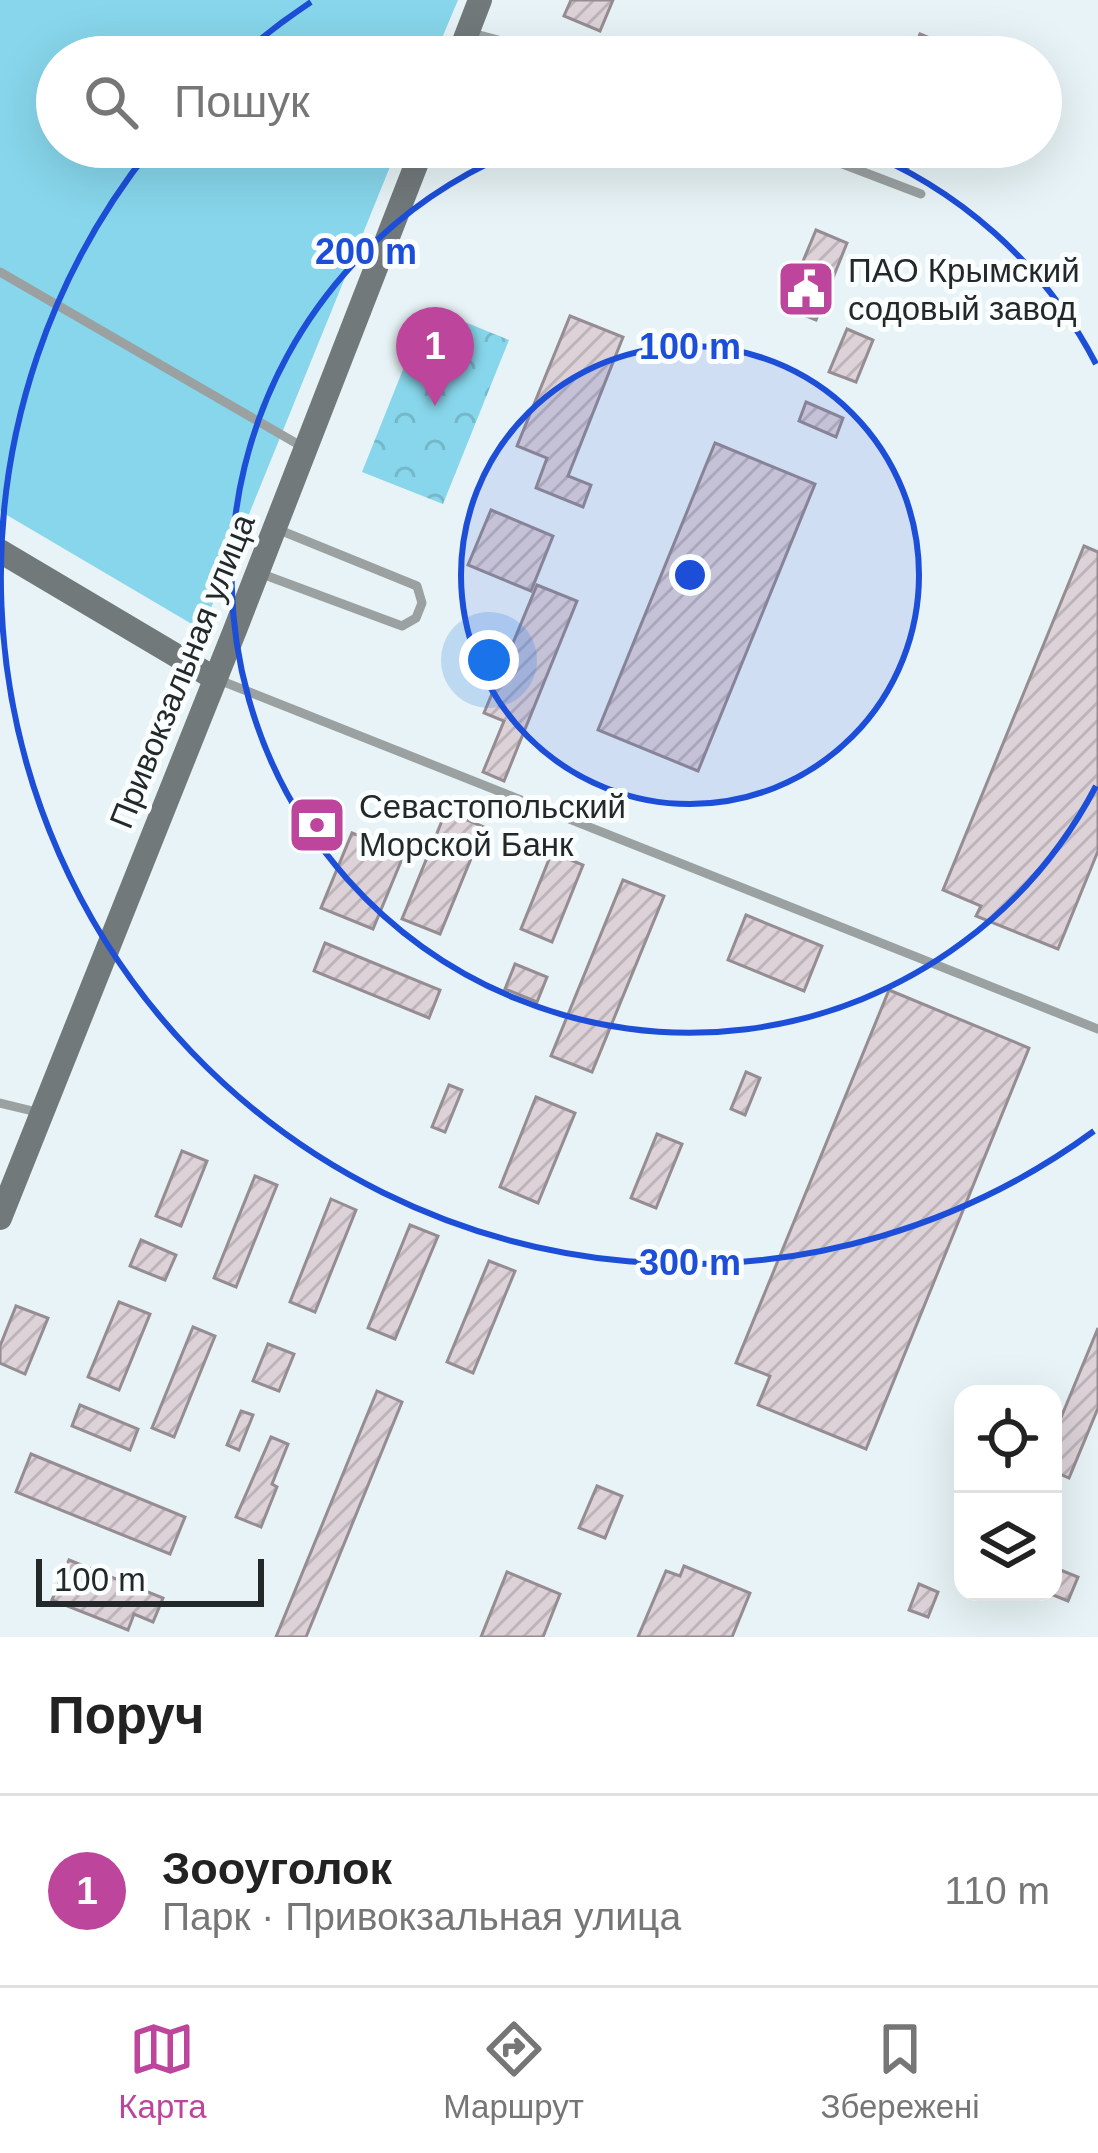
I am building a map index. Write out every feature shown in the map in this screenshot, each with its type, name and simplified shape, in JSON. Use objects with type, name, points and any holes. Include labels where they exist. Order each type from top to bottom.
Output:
[{"type":"main road","points":[[466,36],[480,0]]},
{"type":"main road","name":"Привокзальная улица","points":[[0,1218],[415,168]]},
{"type":"main road","points":[[0,551],[214,678]]},
{"type":"lane","points":[[468,32],[483,36]]},
{"type":"lane","points":[[853,168],[920,194]]},
{"type":"lane","points":[[0,272],[305,449]]},
{"type":"lane","points":[[257,573],[402,626],[416,618],[422,603],[417,586],[275,528]]},
{"type":"lane","points":[[214,678],[1098,1029]]},
{"type":"lane","points":[[0,1103],[42,1113]]},
{"type":"green space","points":[[0,0],[458,0],[443,36],[36,36],[36,168],[389,168],[202,630],[0,511]]},
{"type":"green space","points":[[428,307],[509,340],[443,504],[362,472]]},
{"type":"building","points":[[571,0],[613,0],[600,31],[564,16]]},
{"type":"building","points":[[816,230],[847,243],[816,320],[784,307]]},
{"type":"building","points":[[570,316],[623,337],[568,476],[591,485],[583,507],[536,488],[547,458],[517,446]]},
{"type":"building","points":[[847,329],[873,340],[856,382],[829,372]]},
{"type":"building","points":[[806,402],[843,418],[836,437],[799,421]]},
{"type":"building","points":[[715,443],[815,484],[698,771],[598,730]]},
{"type":"building","points":[[491,510],[553,536],[531,591],[468,565]]},
{"type":"building","points":[[1084,546],[1098,552],[1098,851],[1058,949],[976,916],[981,906],[943,890]]},
{"type":"building","points":[[537,585],[577,601],[504,781],[483,772],[504,721],[484,713]]},
{"type":"building","points":[[446,811],[484,827],[440,934],[402,919]]},
{"type":"building","points":[[352,833],[404,854],[373,929],[321,908]]},
{"type":"building","points":[[552,852],[583,865],[552,942],[521,929]]},
{"type":"building","points":[[623,880],[664,896],[592,1072],[551,1056]]},
{"type":"building","points":[[746,915],[822,946],[804,991],[728,960]]},
{"type":"building","points":[[325,943],[440,990],[429,1018],[314,971]]},
{"type":"building","points":[[515,964],[547,977],[537,1002],[505,989]]},
{"type":"building","points":[[889,990],[1029,1048],[866,1449],[758,1405],[770,1376],[736,1363]]},
{"type":"building","points":[[746,1072],[760,1078],[745,1115],[731,1109]]},
{"type":"building","points":[[449,1085],[462,1090],[445,1132],[432,1127]]},
{"type":"building","points":[[536,1097],[575,1113],[538,1203],[500,1187]]},
{"type":"building","points":[[657,1134],[682,1144],[656,1208],[631,1198]]},
{"type":"building","points":[[182,1151],[207,1161],[181,1226],[156,1216]]},
{"type":"building","points":[[255,1176],[277,1185],[236,1287],[214,1278]]},
{"type":"building","points":[[331,1199],[356,1210],[315,1312],[290,1302]]},
{"type":"building","points":[[410,1225],[438,1236],[395,1339],[368,1328]]},
{"type":"building","points":[[141,1240],[176,1255],[165,1280],[130,1266]]},
{"type":"building","points":[[489,1261],[515,1271],[473,1373],[447,1362]]},
{"type":"building","points":[[119,1302],[150,1314],[119,1390],[88,1377]]},
{"type":"building","points":[[16,1306],[48,1318],[25,1374],[0,1363],[0,1346]]},
{"type":"building","points":[[193,1327],[215,1336],[174,1437],[152,1428]]},
{"type":"building","points":[[1098,1328],[1098,1408],[1069,1478],[1062,1475],[1062,1415]]},
{"type":"building","points":[[268,1344],[294,1354],[279,1391],[253,1381]]},
{"type":"building","points":[[377,1391],[402,1402],[306,1637],[276,1637]]},
{"type":"building","points":[[80,1405],[138,1429],[130,1450],[72,1426]]},
{"type":"building","points":[[241,1411],[253,1415],[239,1450],[227,1445]]},
{"type":"building","points":[[271,1437],[288,1444],[261,1527],[236,1517]]},
{"type":"building","points":[[31,1454],[185,1517],[170,1554],[16,1492]]},
{"type":"building","points":[[597,1486],[622,1496],[605,1538],[579,1528]]},
{"type":"building","points":[[69,1560],[163,1598],[153,1622],[134,1614],[128,1630],[52,1600]]},
{"type":"building","points":[[684,1566],[750,1593],[732,1637],[638,1637],[666,1571],[680,1576]]},
{"type":"building","points":[[1062,1571],[1078,1577],[1068,1601],[1062,1599]]},
{"type":"building","points":[[507,1572],[560,1594],[543,1637],[481,1637]]},
{"type":"building","points":[[919,1584],[938,1592],[928,1617],[909,1610]]},
{"type":"place","name":"ПАО Крымский содовый завод","points":[[806,289]]},
{"type":"place","name":"Зооуголок","points":[[435,406]]},
{"type":"place","name":"Севастопольский Морской Банк","points":[[317,825]]}]
